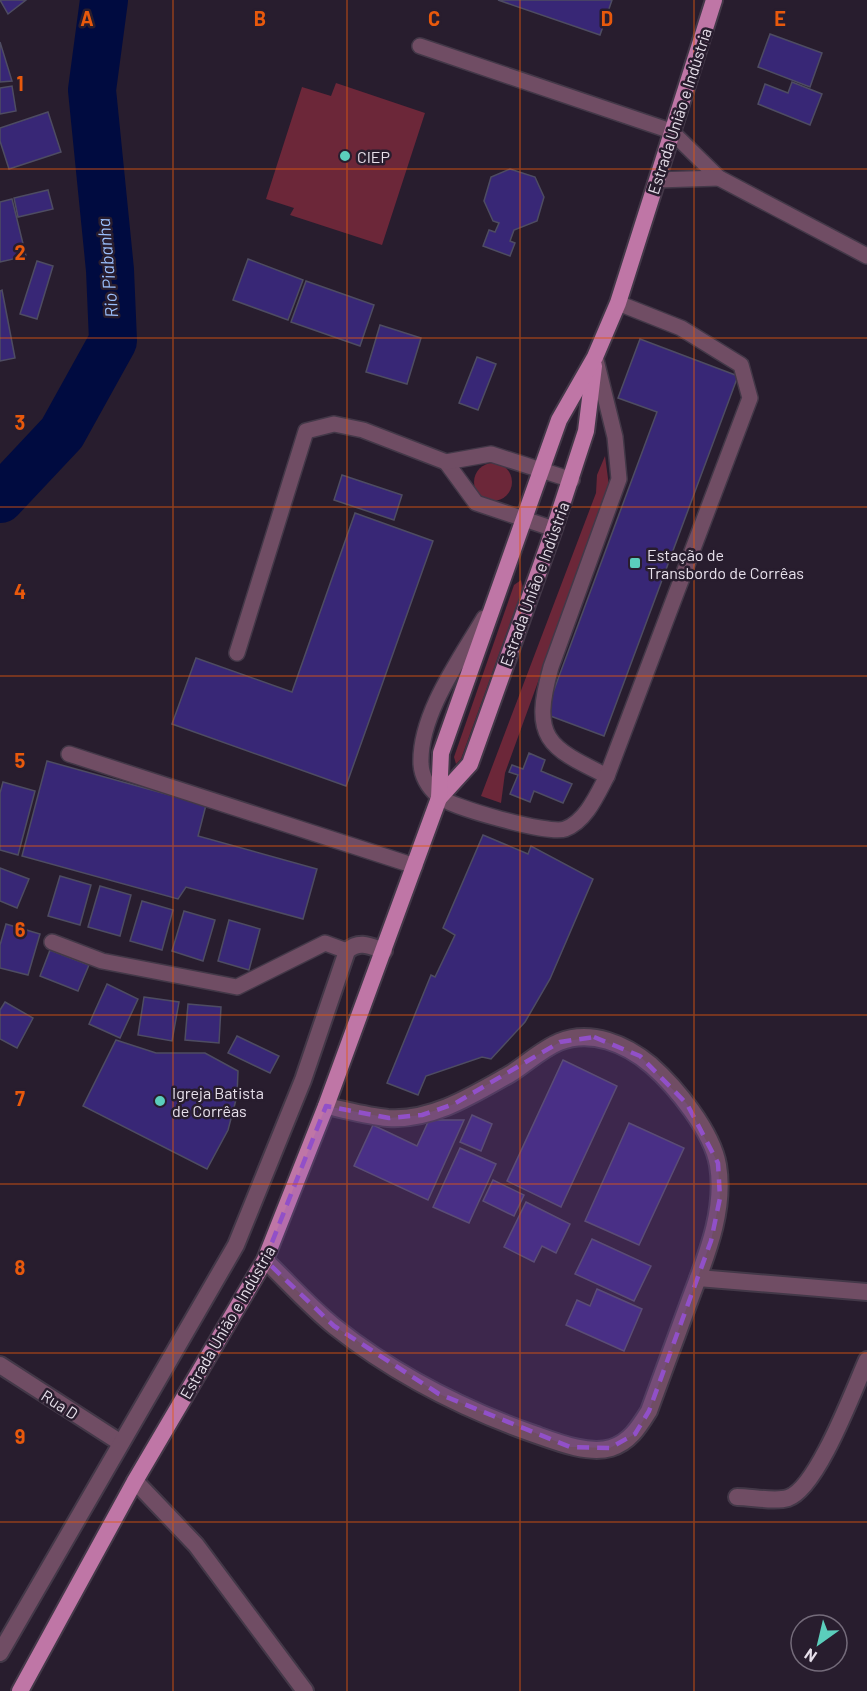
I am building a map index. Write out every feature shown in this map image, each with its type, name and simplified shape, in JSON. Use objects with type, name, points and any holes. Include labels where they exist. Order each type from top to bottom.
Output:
[{"type":"main road","name":"Estrada União e Indústria","points":[[20,1691],[135,1481],[266,1260],[326,1106],[439,798],[441,753],[540,469],[559,420],[595,357],[618,303],[714,0]]},
{"type":"main road","name":"Estrada União e Indústria","points":[[439,798],[470,764],[572,480],[586,431],[595,357]]},
{"type":"street","points":[[0,1653],[236,1245],[303,1080],[347,951],[353,945],[363,944],[384,951]]},
{"type":"street","points":[[266,1260],[334,1326],[377,1356],[439,1394],[498,1421],[570,1447],[610,1448],[635,1434],[649,1411],[711,1242],[720,1198],[718,1163],[699,1123],[665,1077],[640,1056],[617,1043],[594,1037],[560,1042],[510,1074],[454,1104],[422,1116],[389,1118],[326,1106]]},
{"type":"street","points":[[698,1278],[867,1292]]},
{"type":"street","points":[[737,1497],[788,1498],[803,1488],[825,1454],[867,1360]]},
{"type":"street","name":"Rua D","points":[[0,1365],[121,1443]]},
{"type":"street","points":[[135,1481],[196,1545],[305,1691]]},
{"type":"lane","points":[[420,46],[671,131],[719,178],[867,256]]},
{"type":"lane","points":[[657,180],[719,178]]},
{"type":"lane","points":[[439,798],[530,828],[564,830],[587,812],[607,776],[750,398],[741,364],[681,327],[618,303]]},
{"type":"lane","points":[[595,357],[615,437],[619,478],[551,667],[544,693],[543,718],[548,737],[566,757],[607,776]]},
{"type":"lane","points":[[237,653],[306,431],[334,424],[363,430],[446,462],[491,454],[572,480]]},
{"type":"lane","points":[[446,462],[476,503],[554,529]]},
{"type":"lane","points":[[69,754],[415,866]]},
{"type":"lane","points":[[52,942],[102,961],[237,987],[324,943],[347,951]]},
{"type":"highlighted area","points":[[594,1037],[640,1056],[687,1104],[718,1163],[720,1198],[711,1241],[649,1411],[635,1434],[610,1448],[570,1447],[439,1394],[334,1326],[265,1260],[326,1106],[389,1118],[422,1115],[454,1104],[560,1042]]},
{"type":"shaded area","name":"CIEP","points":[[336,83],[425,113],[382,245],[290,215],[294,208],[266,199],[302,87],[331,96]]},
{"type":"shaded area","points":[[605,456],[609,486],[505,773],[501,803],[481,796],[596,493],[597,475]]},
{"type":"shaded area","points":[[493,463],[506,469],[512,482],[506,495],[493,501],[480,495],[474,482],[480,469]]},
{"type":"shaded area","points":[[521,580],[523,588],[461,759],[456,764],[454,757],[514,585]]},
{"type":"building","points":[[0,0],[26,0],[8,14]]},
{"type":"building","points":[[498,0],[612,0],[600,35]]},
{"type":"building","points":[[770,34],[822,53],[810,87],[758,67]]},
{"type":"building","points":[[0,42],[12,81],[0,82]]},
{"type":"building","points":[[792,82],[822,94],[810,125],[758,104],[765,84],[788,93]]},
{"type":"building","points":[[12,86],[16,111],[0,114],[0,88]]},
{"type":"building","points":[[48,112],[61,152],[9,169],[0,141],[0,128]]},
{"type":"building","points":[[510,169],[535,177],[544,197],[537,221],[514,230],[510,241],[515,243],[510,256],[483,246],[489,230],[495,232],[499,223],[493,221],[484,201],[491,177]]},
{"type":"building","points":[[48,190],[53,209],[18,217],[14,198]]},
{"type":"building","points":[[12,199],[26,256],[0,262],[0,202]]},
{"type":"building","points":[[248,259],[303,280],[288,320],[233,300]]},
{"type":"building","points":[[37,261],[53,266],[37,319],[20,314]]},
{"type":"building","points":[[306,281],[374,305],[360,346],[291,322]]},
{"type":"building","points":[[2,290],[15,358],[0,361],[0,291]]},
{"type":"building","points":[[380,325],[421,338],[407,384],[366,372]]},
{"type":"building","name":"Estação de Transbordo de Corrêas","points":[[640,339],[738,376],[604,736],[545,714],[657,412],[618,398]]},
{"type":"building","points":[[477,357],[496,364],[478,410],[459,403]]},
{"type":"building","points":[[342,475],[402,495],[394,520],[334,500]]},
{"type":"building","points":[[355,513],[433,541],[346,786],[172,724],[196,658],[292,692]]},
{"type":"building","points":[[529,753],[545,760],[541,771],[572,784],[563,803],[534,791],[530,802],[510,794],[518,775],[509,772],[512,765],[523,769]]},
{"type":"building","points":[[47,761],[206,805],[198,836],[317,869],[303,919],[186,887],[178,899],[22,856]]},
{"type":"building","points":[[3,782],[35,791],[18,855],[0,850],[0,793]]},
{"type":"building","points":[[483,835],[528,854],[531,846],[593,879],[550,979],[525,1022],[491,1059],[482,1057],[426,1076],[418,1095],[387,1083],[431,975],[435,977],[455,935],[443,928]]},
{"type":"building","points":[[0,868],[29,879],[17,908],[0,901]]},
{"type":"building","points":[[60,876],[91,885],[80,925],[48,916]]},
{"type":"building","points":[[100,886],[131,895],[120,936],[88,927]]},
{"type":"building","points":[[142,901],[173,910],[162,950],[130,941]]},
{"type":"building","points":[[184,911],[215,920],[203,961],[172,951]]},
{"type":"building","points":[[229,920],[260,929],[249,970],[218,961]]},
{"type":"building","points":[[6,924],[40,934],[28,975],[0,968],[0,945]]},
{"type":"building","points":[[50,950],[89,965],[78,991],[40,976]]},
{"type":"building","points":[[107,984],[138,999],[120,1038],[89,1024]]},
{"type":"building","points":[[144,997],[179,1002],[172,1041],[138,1035]]},
{"type":"building","points":[[5,1002],[33,1018],[17,1048],[0,1039],[0,1010]]},
{"type":"building","points":[[188,1004],[221,1007],[219,1043],[185,1040]]},
{"type":"building","points":[[237,1036],[279,1056],[270,1073],[228,1053]]},
{"type":"building","name":"Igreja Batista de Corrêas","points":[[116,1040],[156,1053],[205,1053],[238,1071],[237,1096],[228,1130],[207,1169],[83,1106]]},
{"type":"building","points":[[563,1060],[617,1086],[561,1207],[507,1181]]},
{"type":"building","points":[[472,1115],[492,1124],[481,1151],[460,1142]]},
{"type":"building","points":[[429,1120],[464,1120],[428,1200],[354,1166],[373,1125],[417,1146]]},
{"type":"building","points":[[629,1123],[684,1148],[639,1245],[585,1221]]},
{"type":"building","points":[[460,1148],[496,1164],[469,1223],[433,1207]]},
{"type":"building","points":[[493,1180],[524,1195],[514,1216],[483,1201]]},
{"type":"building","points":[[526,1202],[570,1224],[556,1253],[542,1246],[534,1262],[504,1247]]},
{"type":"building","points":[[592,1239],[651,1266],[634,1301],[575,1274]]},
{"type":"building","points":[[597,1289],[642,1309],[624,1351],[566,1325],[577,1300],[590,1306]]},
{"type":"waterway","name":"Rio Piabanha","points":[[0,499],[62,433],[113,341],[110,270],[92,90],[104,0]]},
{"type":"place","name":"CIEP","points":[[345,156]]},
{"type":"place","name":"Estação de Transbordo de Corrêas","points":[[635,563]]},
{"type":"place","name":"Igreja Batista de Corrêas","points":[[160,1101]]}]
